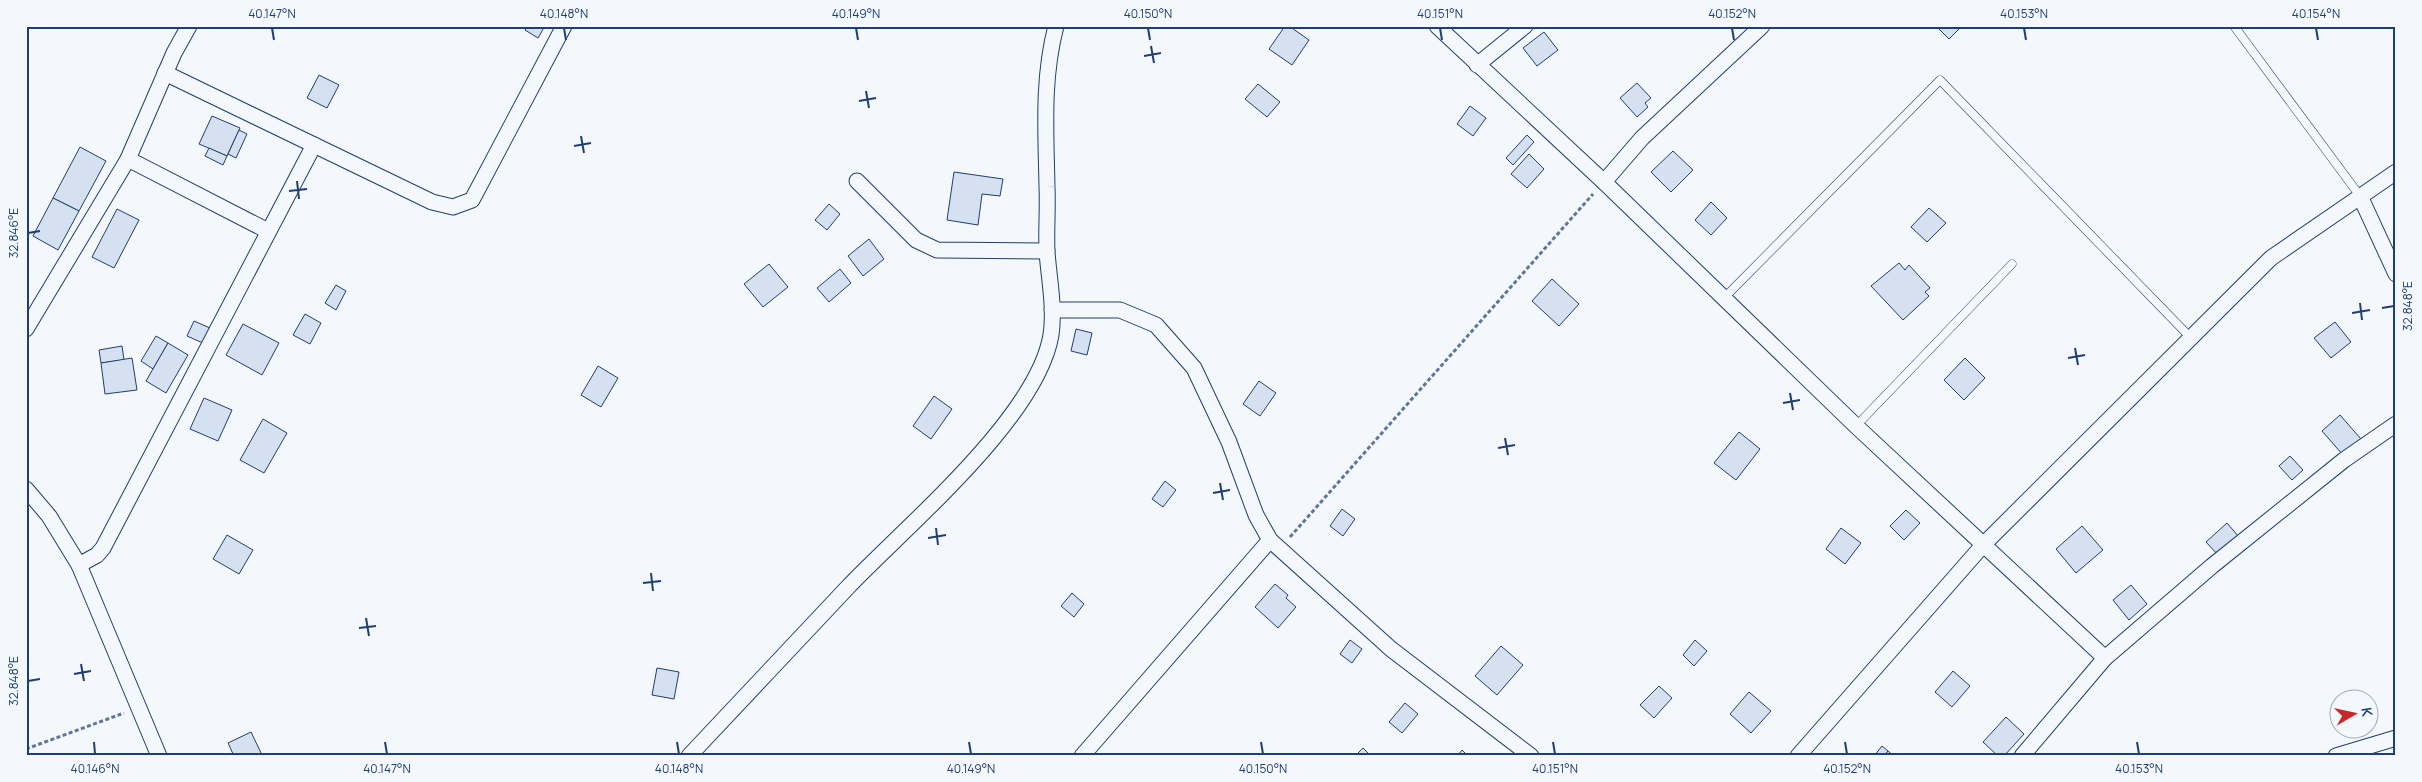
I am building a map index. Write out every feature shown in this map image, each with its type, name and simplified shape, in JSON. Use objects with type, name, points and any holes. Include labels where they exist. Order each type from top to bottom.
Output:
[{"type":"street","points":[[26,329],[128,159],[165,73],[189,26]]},
{"type":"street","points":[[165,73],[432,202],[454,207],[472,200],[564,26]]},
{"type":"street","points":[[689,756],[849,586],[973,462],[1020,404],[1032,384],[1051,336],[1052,310],[1047,251],[1046,75],[1056,26]]},
{"type":"street","points":[[1437,26],[1604,182],[1856,426],[2105,658]]},
{"type":"street","points":[[1477,65],[1525,26]]},
{"type":"street","points":[[1604,182],[1642,138],[1762,26]]},
{"type":"street","points":[[79,565],[97,555],[103,548],[314,145]]},
{"type":"street","points":[[128,159],[268,231]]},
{"type":"street","points":[[1798,756],[1984,544],[2271,258],[2396,172]]},
{"type":"street","points":[[857,181],[916,240],[925,246],[937,250],[1047,251]]},
{"type":"street","points":[[2360,196],[2396,274]]},
{"type":"street","points":[[1052,310],[1120,310],[1156,325],[1194,368],[1229,442],[1256,515],[1275,544],[1391,649],[1530,756]]},
{"type":"street","points":[[2022,756],[2105,658],[2228,553],[2344,460],[2396,424]]},
{"type":"street","points":[[26,489],[49,516],[79,565],[159,756]]},
{"type":"street","points":[[1082,756],[1275,544]]},
{"type":"street","points":[[2336,756],[2396,738]]},
{"type":"lane","points":[[2234,26],[2360,196]]},
{"type":"lane","points":[[1724,298],[1940,80],[2191,338]]},
{"type":"lane","points":[[1856,426],[2012,264]]},
{"type":"path","points":[[1275,544],[1604,182]]},
{"type":"path","points":[[26,749],[138,708]]},
{"type":"building","points":[[528,26],[545,26],[538,38],[525,30]]},
{"type":"building","points":[[1285,26],[1289,26],[1309,40],[1292,65],[1269,49]]},
{"type":"building","points":[[1936,26],[1962,26],[1949,39]]},
{"type":"building","points":[[1544,32],[1558,50],[1537,66],[1523,48]]},
{"type":"building","points":[[319,75],[339,85],[327,108],[307,98]]},
{"type":"building","points":[[1637,83],[1651,98],[1645,103],[1648,107],[1637,117],[1620,98]]},
{"type":"building","points":[[1258,84],[1280,102],[1267,117],[1245,99]]},
{"type":"building","points":[[1470,106],[1486,118],[1473,136],[1457,124]]},
{"type":"building","points":[[212,116],[240,128],[227,156],[199,144]]},
{"type":"building","points":[[239,130],[247,134],[236,158],[228,154]]},
{"type":"building","points":[[1527,135],[1534,142],[1513,165],[1506,158]]},
{"type":"building","points":[[80,147],[106,161],[79,211],[53,198]]},
{"type":"building","points":[[209,148],[227,156],[223,165],[205,156]]},
{"type":"building","points":[[1673,151],[1693,170],[1671,192],[1651,172]]},
{"type":"building","points":[[1529,154],[1544,169],[1527,188],[1511,174]]},
{"type":"building","points":[[954,172],[1003,179],[1000,196],[982,194],[978,225],[947,220]]},
{"type":"building","points":[[53,198],[79,211],[58,250],[33,236]]},
{"type":"building","points":[[1711,202],[1727,218],[1711,235],[1695,220]]},
{"type":"building","points":[[829,204],[840,214],[827,230],[815,220]]},
{"type":"building","points":[[1929,208],[1946,223],[1927,242],[1911,227]]},
{"type":"building","points":[[117,209],[139,220],[114,268],[92,257]]},
{"type":"building","points":[[869,239],[884,259],[863,276],[848,256]]},
{"type":"building","points":[[1899,263],[1905,270],[1909,265],[1930,288],[1925,292],[1929,296],[1903,320],[1871,286]]},
{"type":"building","points":[[769,264],[788,287],[763,307],[744,284]]},
{"type":"building","points":[[840,269],[851,283],[829,302],[817,288]]},
{"type":"building","points":[[1552,279],[1579,304],[1559,326],[1532,301]]},
{"type":"building","points":[[336,285],[346,291],[336,310],[325,303]]},
{"type":"building","points":[[305,314],[321,323],[310,344],[293,335]]},
{"type":"building","points":[[194,321],[210,328],[203,343],[187,336]]},
{"type":"building","points":[[2335,322],[2351,342],[2331,358],[2314,338]]},
{"type":"building","points":[[243,324],[279,343],[262,375],[226,355]]},
{"type":"building","points":[[1076,329],[1092,333],[1087,355],[1071,351]]},
{"type":"building","points":[[156,336],[168,343],[153,369],[141,361]]},
{"type":"building","points":[[168,343],[188,355],[166,393],[146,381]]},
{"type":"building","points":[[122,346],[124,360],[101,363],[99,350]]},
{"type":"building","points":[[132,358],[137,390],[105,394],[101,363]]},
{"type":"building","points":[[1965,358],[1985,378],[1964,400],[1944,380]]},
{"type":"building","points":[[598,366],[618,378],[601,407],[581,395]]},
{"type":"building","points":[[1259,381],[1276,393],[1260,416],[1243,404]]},
{"type":"building","points":[[934,396],[952,409],[931,439],[913,426]]},
{"type":"building","points":[[204,398],[232,410],[218,441],[190,429]]},
{"type":"building","points":[[2340,415],[2361,439],[2343,455],[2322,431]]},
{"type":"building","points":[[263,419],[287,433],[264,473],[240,460]]},
{"type":"building","points":[[1739,432],[1760,449],[1736,480],[1714,463]]},
{"type":"building","points":[[2290,456],[2303,470],[2292,480],[2279,466]]},
{"type":"building","points":[[1165,481],[1176,490],[1163,507],[1152,499]]},
{"type":"building","points":[[1342,509],[1355,519],[1343,536],[1330,526]]},
{"type":"building","points":[[1906,510],[1920,523],[1904,540],[1890,526]]},
{"type":"building","points":[[2227,523],[2239,537],[2218,555],[2206,542]]},
{"type":"building","points":[[2082,526],[2103,550],[2076,573],[2056,549]]},
{"type":"building","points":[[1841,528],[1861,543],[1845,564],[1826,549]]},
{"type":"building","points":[[227,535],[253,550],[239,574],[213,559]]},
{"type":"building","points":[[1275,584],[1288,595],[1286,598],[1296,607],[1278,628],[1255,607]]},
{"type":"building","points":[[2131,585],[2147,604],[2129,620],[2113,600]]},
{"type":"building","points":[[1072,593],[1084,604],[1074,617],[1061,606]]},
{"type":"building","points":[[1350,640],[1362,649],[1352,663],[1340,654]]},
{"type":"building","points":[[1695,640],[1707,651],[1694,666],[1683,655]]},
{"type":"building","points":[[1501,646],[1523,665],[1497,695],[1475,676]]},
{"type":"building","points":[[657,668],[679,672],[674,699],[652,695]]},
{"type":"building","points":[[1953,671],[1970,686],[1952,707],[1935,692]]},
{"type":"building","points":[[1659,686],[1672,698],[1654,718],[1640,705]]},
{"type":"building","points":[[1749,692],[1771,711],[1751,733],[1730,714]]},
{"type":"building","points":[[1405,703],[1418,714],[1402,733],[1389,722]]},
{"type":"building","points":[[2006,717],[2024,734],[2004,756],[1998,756],[1983,742]]},
{"type":"building","points":[[251,732],[262,755],[234,756],[228,743]]},
{"type":"building","points":[[1882,746],[1888,751],[1884,756],[1874,756]]},
{"type":"building","points":[[1363,748],[1371,756],[1355,756]]},
{"type":"building","points":[[1462,750],[1468,756],[1457,756]]},
{"type":"building","points":[[1888,751],[1894,756],[1884,756]]}]
